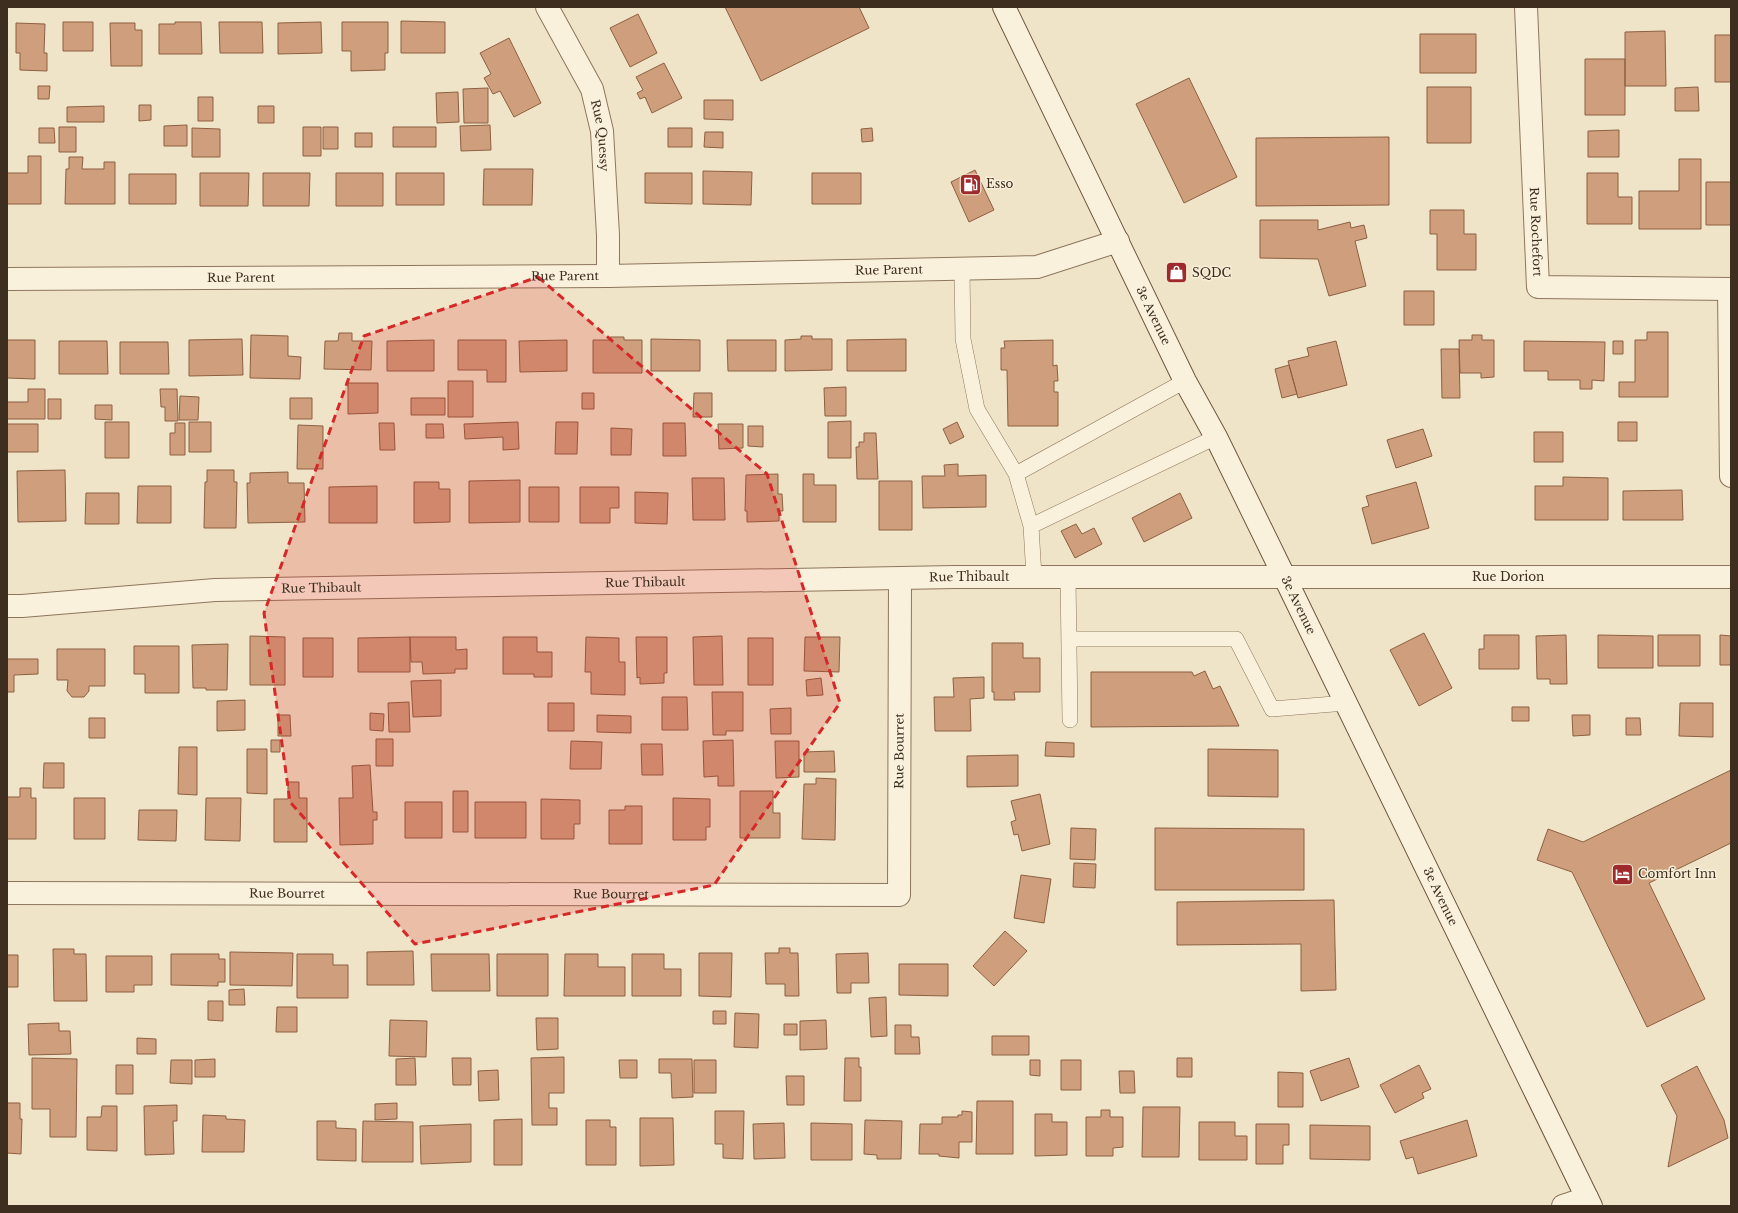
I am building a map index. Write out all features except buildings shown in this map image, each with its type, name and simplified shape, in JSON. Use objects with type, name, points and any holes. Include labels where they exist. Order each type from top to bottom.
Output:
[{"type":"street","name":"Rue Quessy","points":[[546,7],[592,89],[601,124],[608,227],[608,276]]},
{"type":"street","name":"3e Avenue","points":[[1004,7],[1186,381],[1216,438],[1285,578],[1589,1202]]},
{"type":"street","name":"Rue Rochefort","points":[[1526,7],[1538,287],[1730,289]]},
{"type":"street","name":"Rue Parent","points":[[7,279],[608,276],[1038,267],[1118,241]]},
{"type":"street","points":[[1730,289],[1731,476]]},
{"type":"street","name":"Rue Thibault","points":[[7,606],[215,590],[955,577],[1285,578]]},
{"type":"street","name":"Rue Dorion","points":[[1285,578],[1731,577]]},
{"type":"street","name":"Rue Bourret","points":[[7,893],[899,895],[900,579]]},
{"type":"street","points":[[1564,1206],[1589,1202]]},
{"type":"lane","points":[[962,269],[963,339],[977,409],[1016,474],[1031,526],[1034,577]]},
{"type":"lane","points":[[1016,474],[1186,381]]},
{"type":"lane","points":[[1031,526],[1216,438]]},
{"type":"lane","points":[[1068,577],[1070,720]]},
{"type":"lane","points":[[1069,639],[1236,639],[1272,709],[1346,703]]},
{"type":"highlighted area","points":[[538,277],[767,474],[840,703],[714,885],[415,944],[290,802],[264,613],[364,336]]},
{"type":"place","name":"Esso","points":[[971,184]]},
{"type":"place","name":"SQDC","points":[[1177,273]]},
{"type":"place","name":"Comfort Inn","points":[[1622,874]]}]
